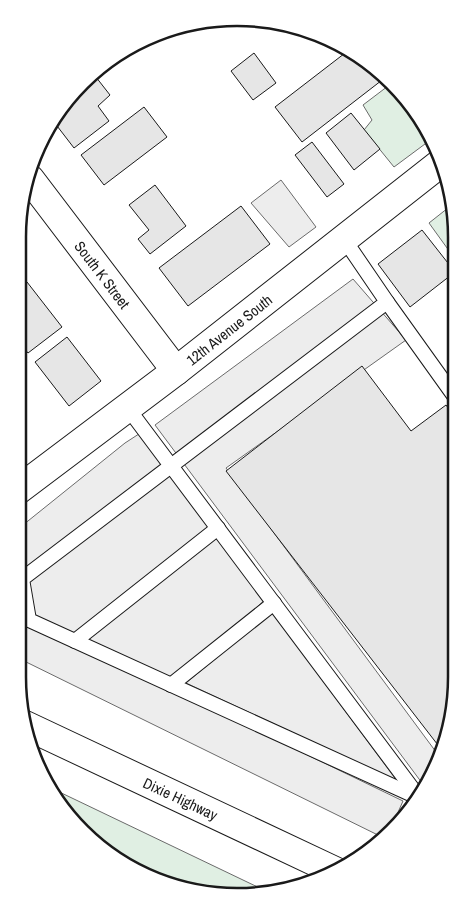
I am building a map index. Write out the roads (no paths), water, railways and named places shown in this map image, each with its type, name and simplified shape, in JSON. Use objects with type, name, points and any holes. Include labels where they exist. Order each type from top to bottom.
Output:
[{"type":"street","name":"12th Avenue South","points":[[26,484],[176,370],[436,167]]},
{"type":"street","name":"South K Street","points":[[33,183],[176,370]]},
{"type":"street","name":"Dixie Highway","points":[[32,728],[327,867]]},
{"type":"lane","points":[[344,239],[448,386]]},
{"type":"lane","points":[[26,577],[387,302]]},
{"type":"lane","points":[[127,407],[414,791]]},
{"type":"lane","points":[[75,641],[218,528]]},
{"type":"lane","points":[[26,603],[29,620],[412,794]]},
{"type":"lane","points":[[170,685],[274,603]]}]
